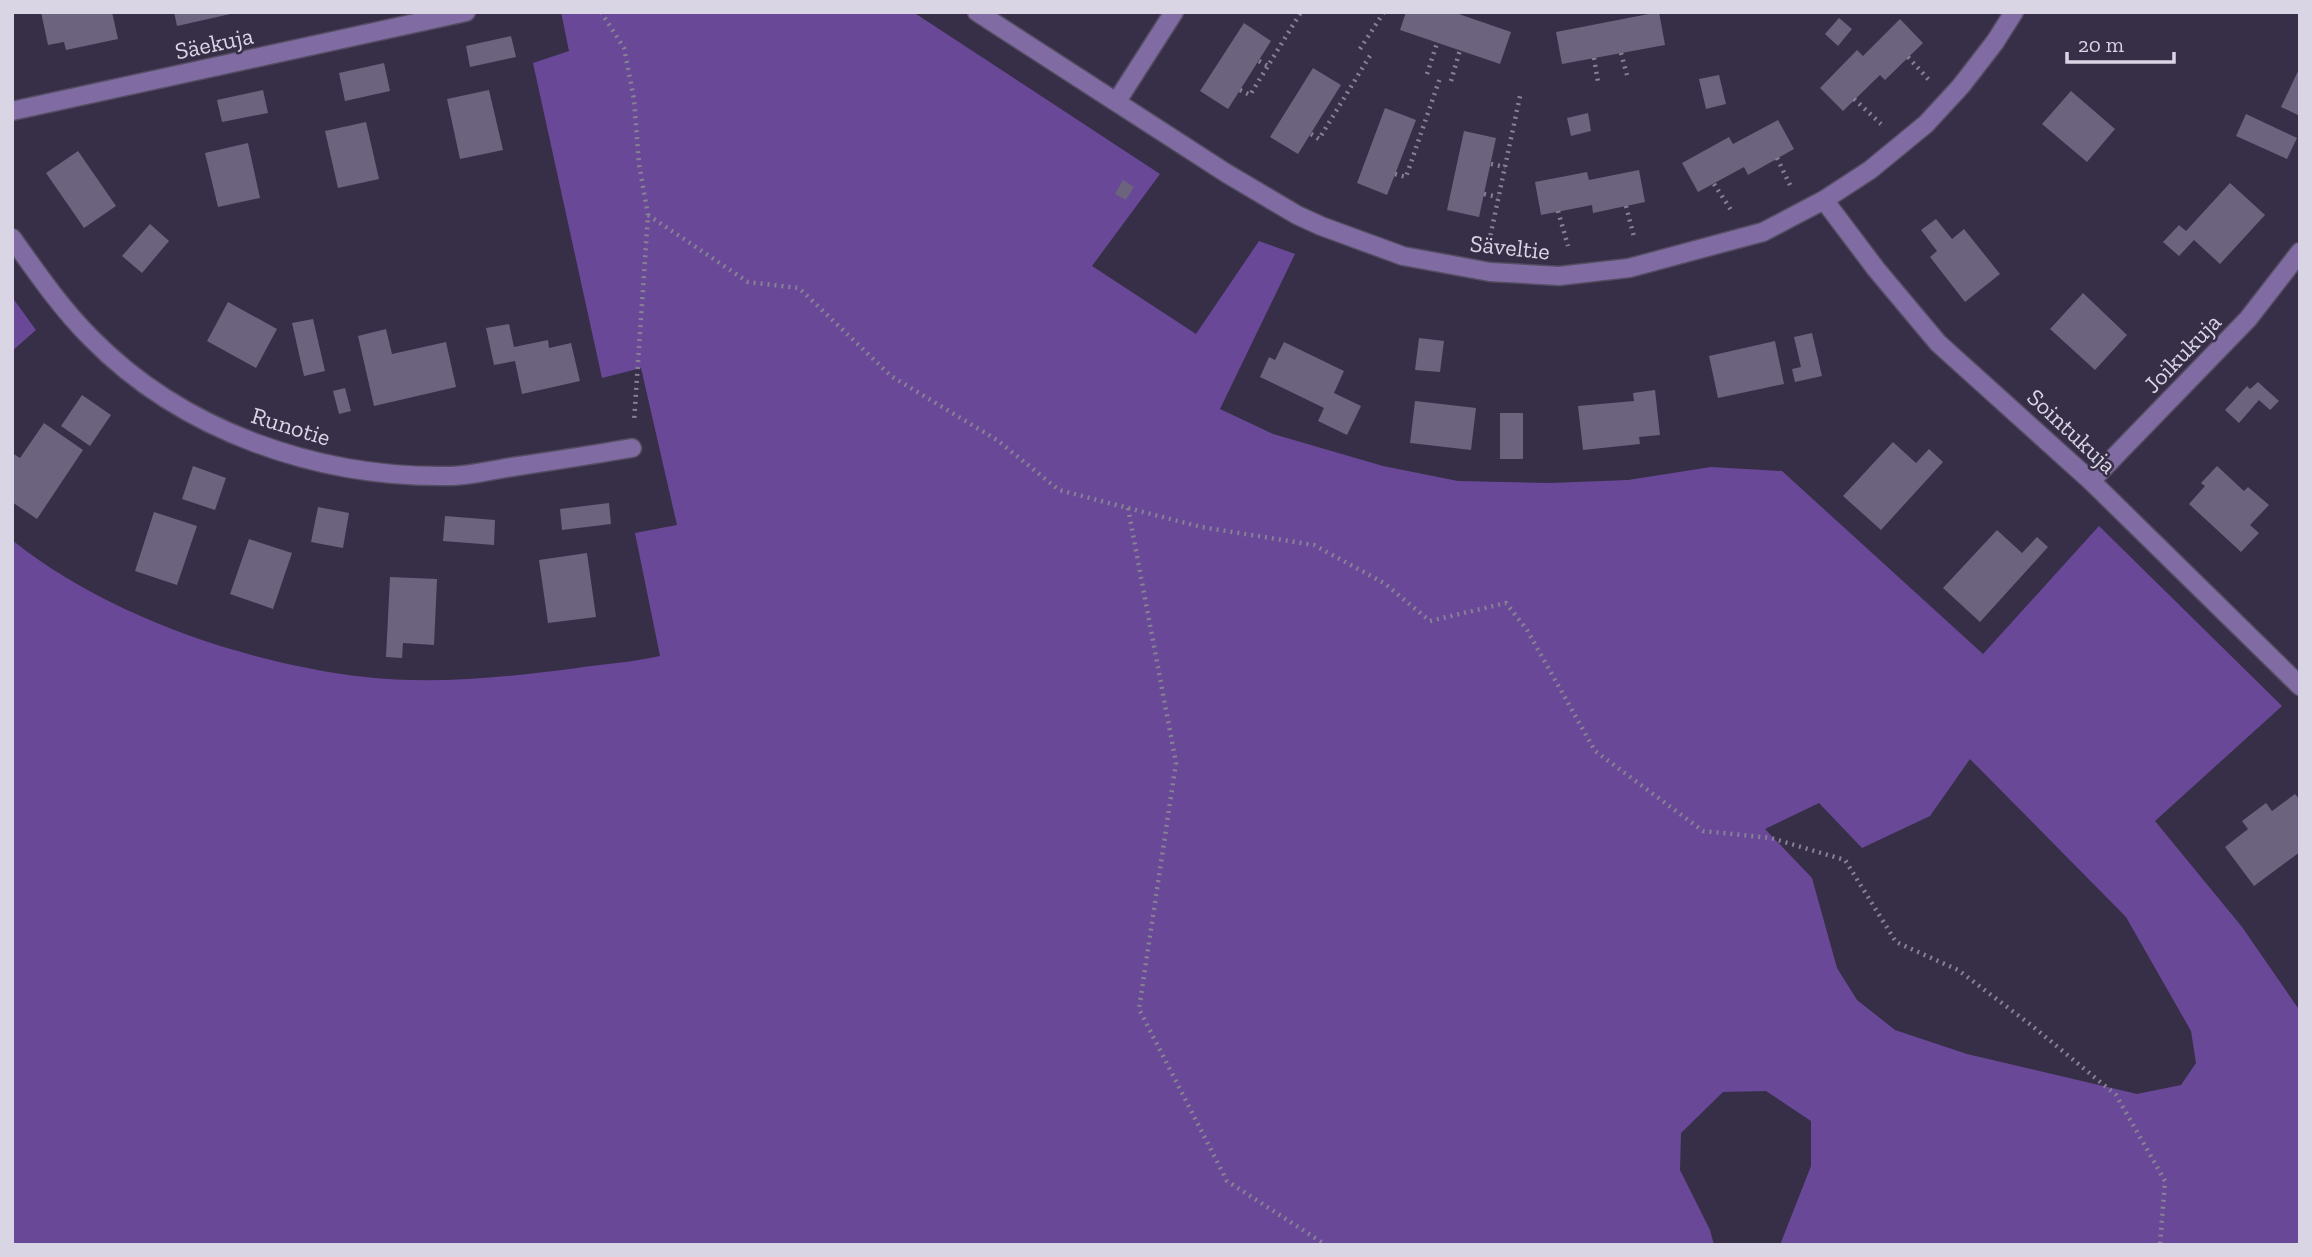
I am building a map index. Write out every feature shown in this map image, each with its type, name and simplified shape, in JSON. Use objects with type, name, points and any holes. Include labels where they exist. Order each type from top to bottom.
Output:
[{"type":"street","name":"Säekuja","points":[[12,111],[466,12]]},
{"type":"street","name":"Säveltie","points":[[977,12],[1226,173],[1321,226],[1403,256],[1490,272],[1559,276],[1629,268],[1763,232],[1824,200],[1870,170],[1926,124],[1961,86],[2014,12]]},
{"type":"street","points":[[1117,101],[1174,12]]},
{"type":"street","name":"Sointukuja","points":[[1824,200],[1938,343],[2091,481],[2300,686]]},
{"type":"street","name":"Runotie","points":[[12,238],[62,307],[92,340],[123,366],[192,414],[262,447],[346,467],[451,476],[632,448]]},
{"type":"street","name":"Joikukuja","points":[[2091,481],[2248,319],[2300,252]]},
{"type":"path","points":[[601,12],[624,48],[634,99],[639,164],[648,215],[632,448]]},
{"type":"path","points":[[1240,90],[1250,95],[1301,12]]},
{"type":"path","points":[[1360,49],[1384,12]]},
{"type":"path","points":[[1427,74],[1437,43]]},
{"type":"path","points":[[1451,81],[1460,50]]},
{"type":"path","points":[[1621,53],[1627,75]]},
{"type":"path","points":[[1311,134],[1320,139],[1371,54]]},
{"type":"path","points":[[1908,57],[1929,80]]},
{"type":"path","points":[[1594,58],[1598,82]]},
{"type":"path","points":[[1259,61],[1268,66]]},
{"type":"path","points":[[1395,174],[1406,177],[1440,78]]},
{"type":"path","points":[[1489,242],[1520,96]]},
{"type":"path","points":[[1854,99],[1881,124]]},
{"type":"path","points":[[1328,107],[1335,113]]},
{"type":"path","points":[[1407,143],[1416,147]]},
{"type":"path","points":[[1777,158],[1790,185]]},
{"type":"path","points":[[1491,164],[1505,167]]},
{"type":"path","points":[[1714,184],[1731,210]]},
{"type":"path","points":[[1484,194],[1498,197]]},
{"type":"path","points":[[1626,206],[1634,237]]},
{"type":"path","points":[[1558,211],[1568,246]]},
{"type":"path","points":[[648,215],[748,282],[799,288],[891,376],[997,440],[1059,490],[1201,527],[1314,545],[1384,583],[1430,621],[1506,603],[1527,630],[1595,751],[1703,831],[1771,838],[1845,860],[1896,942],[1958,970],[2031,1025],[2116,1095],[2165,1181],[2160,1245]]},
{"type":"path","points":[[1128,508],[1176,763],[1139,1009],[1227,1181],[1326,1245]]},
{"type":"shaded area","points":[[561,12],[913,12],[1160,174],[1092,266],[1196,334],[1259,241],[1295,254],[1220,409],[1273,434],[1383,466],[1458,481],[1550,483],[1628,480],[1711,467],[1782,471],[1983,654],[2099,526],[2282,706],[2155,821],[2242,927],[2300,1011],[2300,1245],[1780,1245],[1811,1166],[1811,1121],[1766,1091],[1723,1092],[1681,1133],[1680,1170],[1710,1230],[1714,1245],[12,1245],[12,540],[90,592],[134,613],[226,648],[319,670],[391,679],[471,679],[660,656],[635,533],[677,525],[641,368],[602,378],[533,63],[569,51]],"holes":[[[1970,759],[2126,917],[2191,1031],[2196,1063],[2181,1085],[2137,1094],[1967,1054],[1895,1030],[1857,1000],[1837,968],[1812,878],[1765,829],[1819,803],[1862,848],[1930,816]]]},
{"type":"shaded area","points":[[12,297],[36,330],[12,351]]},
{"type":"building","points":[[41,12],[112,12],[118,39],[66,50],[64,42],[48,45]]},
{"type":"building","points":[[174,12],[234,12],[235,13],[177,26]]},
{"type":"building","points":[[1406,12],[1453,12],[1511,32],[1500,64],[1400,30]]},
{"type":"building","points":[[1659,12],[1665,45],[1562,64],[1556,32]]},
{"type":"building","points":[[1839,18],[1852,29],[1838,46],[1825,34]]},
{"type":"building","points":[[1900,19],[1923,43],[1885,80],[1880,75],[1843,111],[1820,88],[1857,50],[1863,56]]},
{"type":"building","points":[[1244,23],[1271,41],[1228,109],[1200,91]]},
{"type":"building","points":[[511,36],[516,57],[470,67],[466,46]]},
{"type":"building","points":[[384,63],[390,91],[345,101],[339,73]]},
{"type":"building","points":[[2300,67],[2300,116],[2281,107]]},
{"type":"building","points":[[1313,68],[1341,85],[1298,154],[1270,137]]},
{"type":"building","points":[[1719,75],[1726,104],[1706,109],[1699,79]]},
{"type":"building","points":[[263,90],[268,113],[222,122],[217,100]]},
{"type":"building","points":[[489,90],[503,150],[460,159],[447,99]]},
{"type":"building","points":[[2071,91],[2115,129],[2087,162],[2042,124]]},
{"type":"building","points":[[1385,108],[1416,120],[1387,195],[1357,183]]},
{"type":"building","points":[[1588,113],[1591,131],[1571,136],[1567,118]]},
{"type":"building","points":[[2246,114],[2297,138],[2287,159],[2236,136]]},
{"type":"building","points":[[1778,120],[1794,149],[1748,175],[1744,167],[1698,192],[1682,163],[1729,137],[1733,144]]},
{"type":"building","points":[[366,122],[379,179],[338,188],[325,131]]},
{"type":"building","points":[[1464,131],[1496,138],[1479,217],[1447,210]]},
{"type":"building","points":[[248,143],[260,198],[218,207],[205,153]]},
{"type":"building","points":[[78,151],[116,206],[84,228],[46,173]]},
{"type":"building","points":[[1639,170],[1645,202],[1593,213],[1592,205],[1541,215],[1535,182],[1587,172],[1589,180]]},
{"type":"building","points":[[1123,180],[1134,187],[1126,200],[1115,194]]},
{"type":"building","points":[[2230,183],[2265,215],[2220,264],[2194,240],[2179,256],[2163,242],[2179,225],[2186,231]]},
{"type":"building","points":[[1936,219],[1952,239],[1964,229],[2000,274],[1965,302],[1930,257],[1937,251],[1921,230]]},
{"type":"building","points":[[150,224],[169,241],[142,273],[122,256]]},
{"type":"building","points":[[2083,293],[2127,335],[2095,370],[2050,329]]},
{"type":"building","points":[[228,302],[277,329],[256,368],[207,341]]},
{"type":"building","points":[[313,319],[325,371],[304,376],[292,323]]},
{"type":"building","points":[[509,324],[514,347],[548,340],[549,348],[571,343],[580,381],[522,394],[515,361],[494,365],[486,328]]},
{"type":"building","points":[[386,329],[392,354],[446,342],[456,387],[374,406],[358,336]]},
{"type":"building","points":[[1812,333],[1822,376],[1795,382],[1792,369],[1801,367],[1794,337]]},
{"type":"building","points":[[1419,338],[1444,341],[1440,372],[1415,370]]},
{"type":"building","points":[[1775,341],[1784,384],[1718,398],[1709,356]]},
{"type":"building","points":[[1284,342],[1344,371],[1334,393],[1361,406],[1347,435],[1318,421],[1324,408],[1260,377],[1269,357],[1275,360]]},
{"type":"building","points":[[2258,382],[2279,401],[2270,410],[2259,400],[2239,423],[2225,410],[2247,386],[2250,389]]},
{"type":"building","points":[[345,388],[351,411],[339,414],[333,391]]},
{"type":"building","points":[[1655,390],[1660,435],[1639,437],[1640,444],[1583,450],[1578,406],[1634,401],[1633,393]]},
{"type":"building","points":[[82,395],[111,415],[90,446],[61,426]]},
{"type":"building","points":[[1415,401],[1476,408],[1471,450],[1410,443]]},
{"type":"building","points":[[1500,413],[1523,413],[1523,459],[1500,459]]},
{"type":"building","points":[[44,423],[83,450],[37,519],[12,502],[12,453],[20,458]]},
{"type":"building","points":[[1893,442],[1916,463],[1929,449],[1943,462],[1881,530],[1843,496]]},
{"type":"building","points":[[193,466],[226,478],[215,510],[182,499]]},
{"type":"building","points":[[2217,466],[2244,491],[2248,487],[2269,505],[2250,525],[2259,533],[2241,552],[2189,504],[2205,486],[2201,483]]},
{"type":"building","points":[[609,503],[611,524],[562,530],[560,509]]},
{"type":"building","points":[[318,507],[349,513],[343,548],[311,542]]},
{"type":"building","points":[[154,512],[197,526],[177,585],[135,571]]},
{"type":"building","points":[[445,516],[495,520],[494,545],[443,541]]},
{"type":"building","points":[[1997,530],[2022,553],[2037,537],[2048,547],[1980,622],[1943,588]]},
{"type":"building","points":[[249,539],[292,553],[273,609],[230,594]]},
{"type":"building","points":[[587,553],[596,617],[548,623],[539,560]]},
{"type":"building","points":[[390,577],[437,579],[434,645],[403,643],[402,658],[386,657]]},
{"type":"building","points":[[2295,794],[2300,800],[2300,852],[2254,886],[2225,847],[2248,829],[2242,821],[2266,803],[2272,811]]}]
